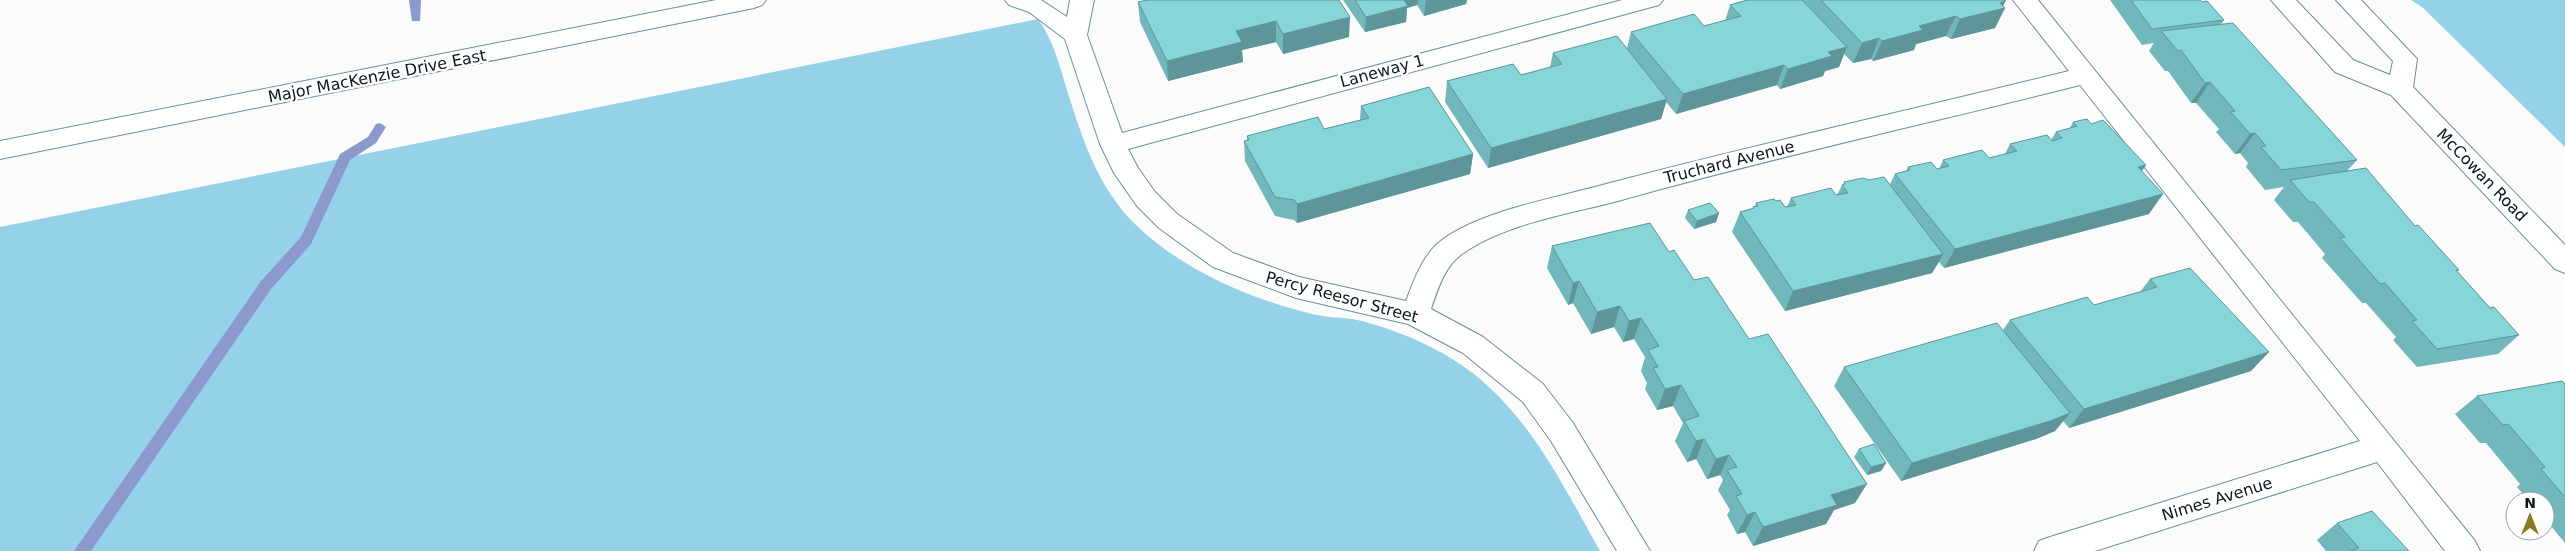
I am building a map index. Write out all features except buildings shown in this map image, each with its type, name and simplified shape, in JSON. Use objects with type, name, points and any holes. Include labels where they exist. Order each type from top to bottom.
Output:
[{"type":"street","name":"Major MacKenzie Drive East","points":[[0,150],[754,0]]},
{"type":"street","points":[[1017,0],[1037,7],[1075,35],[1082,0]]},
{"type":"street","name":"Laneway 1","points":[[1113,144],[1651,0]]},
{"type":"street","points":[[2025,0],[2464,551]]},
{"type":"street","name":"McCowan Road","points":[[2283,0],[2344,66],[2400,89],[2565,262]]},
{"type":"street","points":[[2348,0],[2405,59],[2400,89]]},
{"type":"street","name":"Percy Reesor Street","points":[[1075,35],[1113,144],[1127,173],[1146,199],[1168,221],[1223,260],[1296,287],[1415,314],[1473,345],[1533,393],[1562,432],[1634,551]]},
{"type":"street","name":"Truchard Avenue","points":[[1415,314],[1436,266],[1451,247],[1470,236],[1502,224],[1688,171],[2086,76]]},
{"type":"street","name":"Nimes Avenue","points":[[2050,551],[2383,447]]},
{"type":"shaded area","points":[[2411,0],[2565,0],[2565,147],[2422,7]]},
{"type":"shaded area","points":[[1038,19],[1048,35],[1055,52],[1078,124],[1101,179],[1123,211],[1137,226],[1175,256],[1218,281],[1289,308],[1312,314],[1356,320],[1393,331],[1439,351],[1467,369],[1500,397],[1533,438],[1548,459],[1600,551],[0,551],[0,227]]},
{"type":"waterway","points":[[415,0],[416,18]]},
{"type":"waterway","points":[[82,551],[266,285],[306,240],[345,157],[372,140],[380,127]]}]
